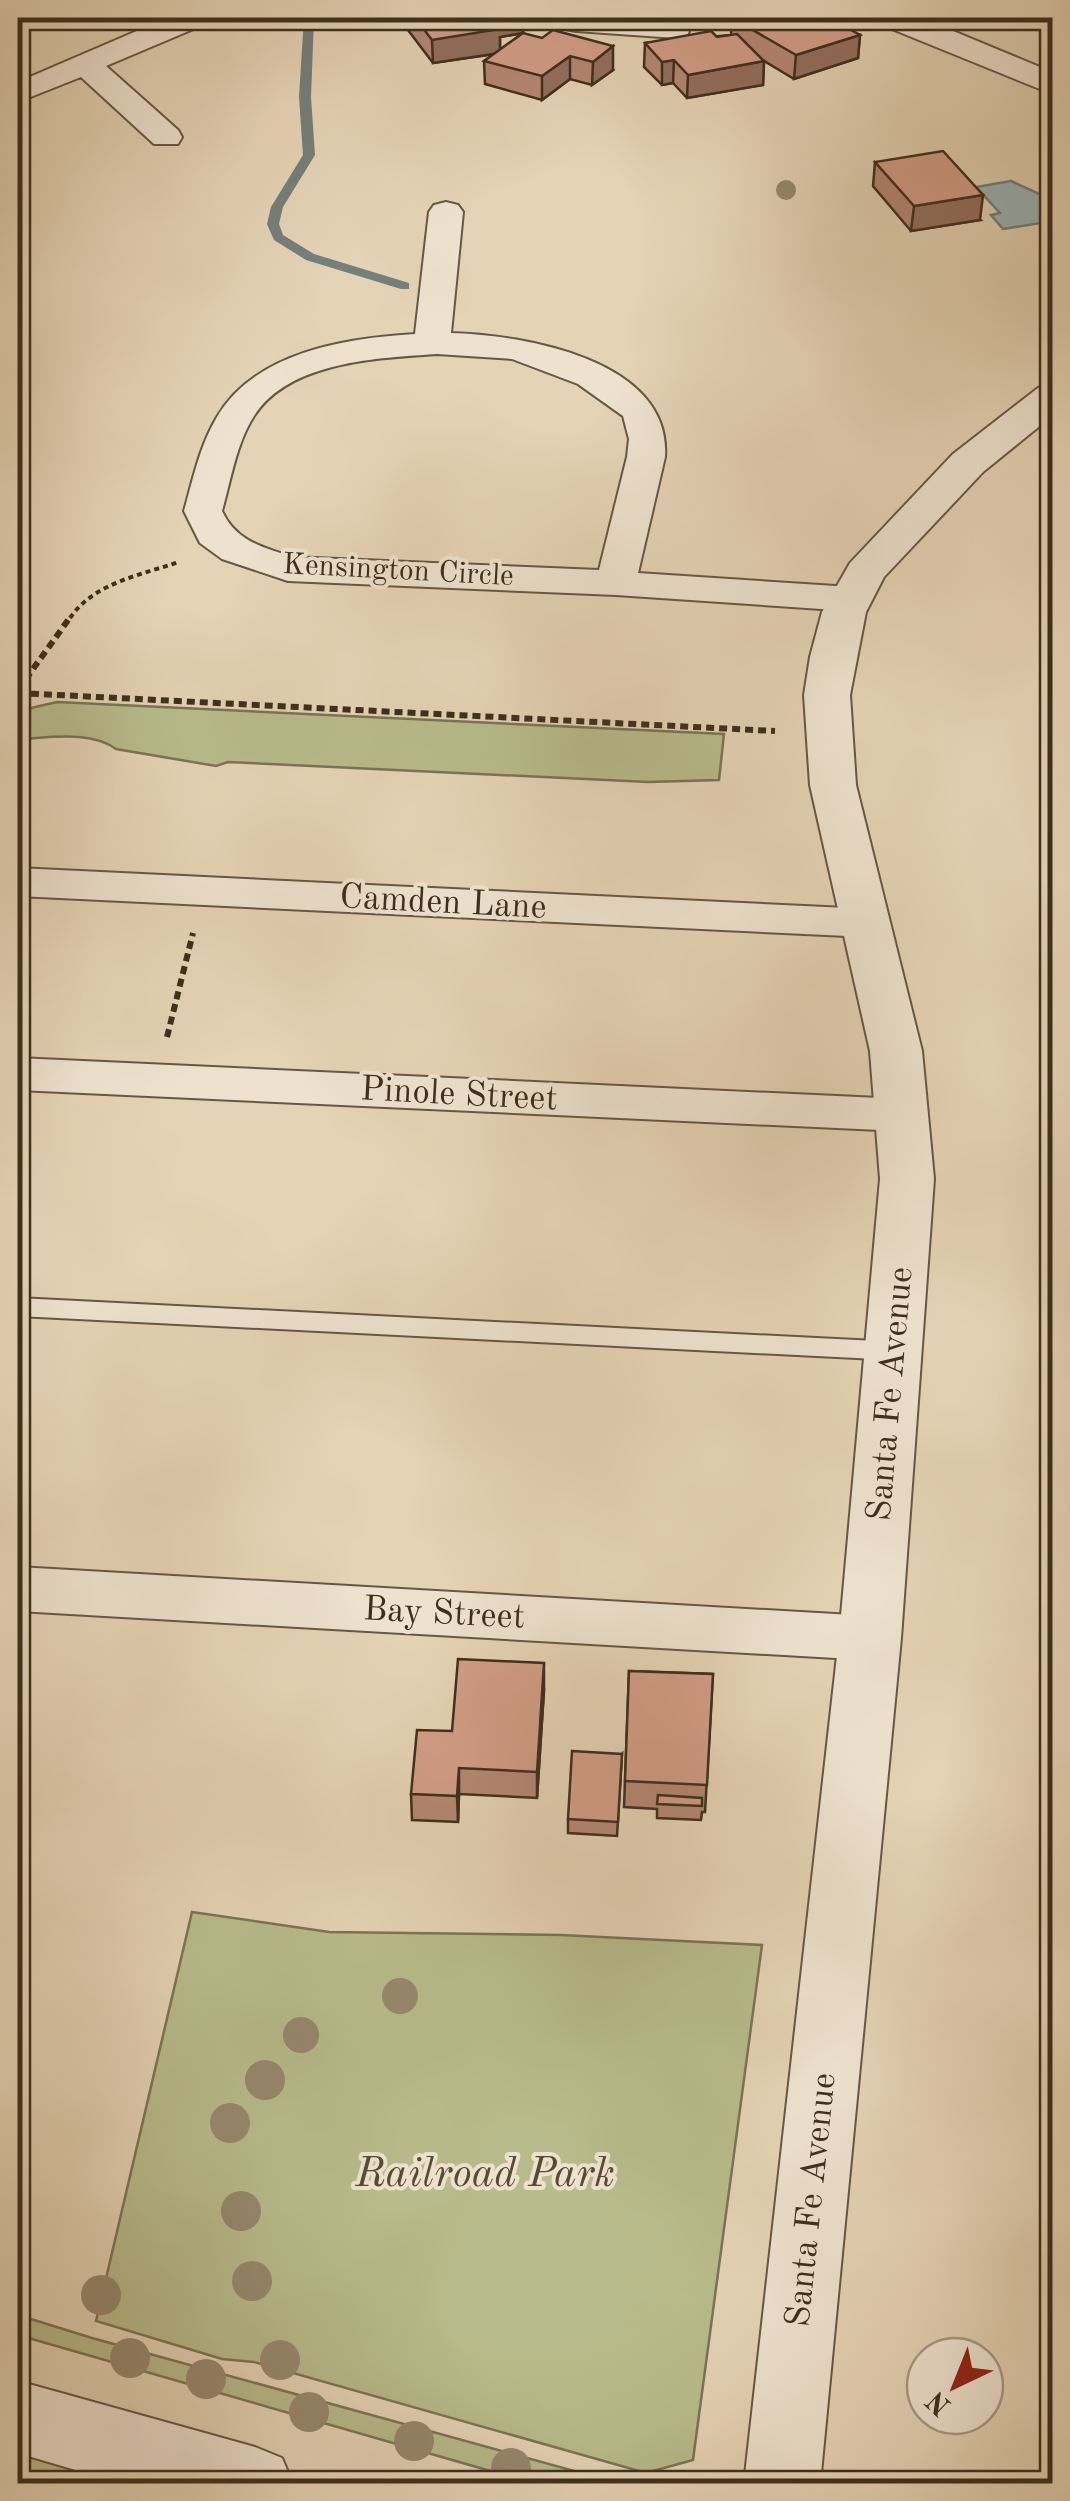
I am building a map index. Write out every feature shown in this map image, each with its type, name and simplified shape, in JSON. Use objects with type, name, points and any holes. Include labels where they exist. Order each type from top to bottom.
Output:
[{"type":"street","points":[[18,93],[192,18]]},
{"type":"street","points":[[578,18],[576,22],[676,29],[679,18]]},
{"type":"street","points":[[894,18],[1052,84]]},
{"type":"street","points":[[85,64],[166,137]]},
{"type":"street","points":[[432,344],[446,212]]},
{"type":"street","points":[[229,545],[214,535],[203,510],[229,425],[260,388],[312,360],[349,352],[432,344],[541,354],[615,388],[646,423],[649,438],[616,582]]},
{"type":"street","name":"Santa Fe Avenue","points":[[782,2484],[870,1638],[908,1180],[896,1051],[868,923],[844,843],[827,695],[832,657],[851,599],[865,572],[968,463],[1052,397]]},
{"type":"street","name":"Kensington Circle","points":[[229,545],[256,561],[288,570],[616,582],[851,599]]},
{"type":"street","name":"Camden Lane","points":[[18,882],[868,923]]},
{"type":"street","name":"Pinole Street","points":[[18,1074],[902,1115]]},
{"type":"street","name":"Bay Street","points":[[18,1588],[870,1638]]},
{"type":"street","points":[[18,2417],[256,2484]]},
{"type":"lane","points":[[18,1308],[896,1351]]},
{"type":"path","points":[[18,692],[79,605],[106,587],[229,545]]},
{"type":"path","points":[[18,692],[829,734]]},
{"type":"path","points":[[155,1082],[204,891]]},
{"type":"green space","points":[[57,702],[724,734],[719,780],[648,782],[228,762],[216,766],[116,749],[82,737],[18,739],[18,711]]},
{"type":"green space","name":"Railroad Park","points":[[192,1912],[329,1932],[561,1935],[762,1945],[693,2460],[646,2473],[254,2362],[222,2359],[96,2321]]},
{"type":"green space","points":[[18,2315],[618,2483],[532,2483],[18,2335]]},
{"type":"green space","points":[[18,2417],[255,2483],[18,2483]]},
{"type":"water","points":[[1011,181],[1046,197],[1041,223],[1003,229],[991,215],[1000,213],[976,187]]},
{"type":"building","points":[[415,18],[490,18],[500,29],[432,40]]},
{"type":"building","points":[[732,18],[829,18],[860,35],[796,55]]},
{"type":"building","points":[[553,30],[613,46],[593,62],[570,56],[542,76],[484,61],[523,33],[542,38]]},
{"type":"building","points":[[711,31],[717,37],[737,34],[764,61],[688,75],[674,60],[662,62],[645,43]]},
{"type":"building","points":[[943,151],[983,195],[914,206],[875,162]]},
{"type":"building","points":[[458,1659],[544,1663],[537,1772],[459,1768],[457,1796],[411,1794],[417,1730],[452,1731]]},
{"type":"building","points":[[629,1671],[713,1674],[707,1785],[625,1781]]},
{"type":"building","points":[[572,1751],[622,1754],[618,1822],[568,1819]]},
{"type":"building","points":[[658,1795],[702,1798],[702,1806],[657,1804]]},
{"type":"waterway","points":[[309,18],[305,97],[309,155],[277,207],[273,224],[278,237],[310,257],[405,286]]}]
